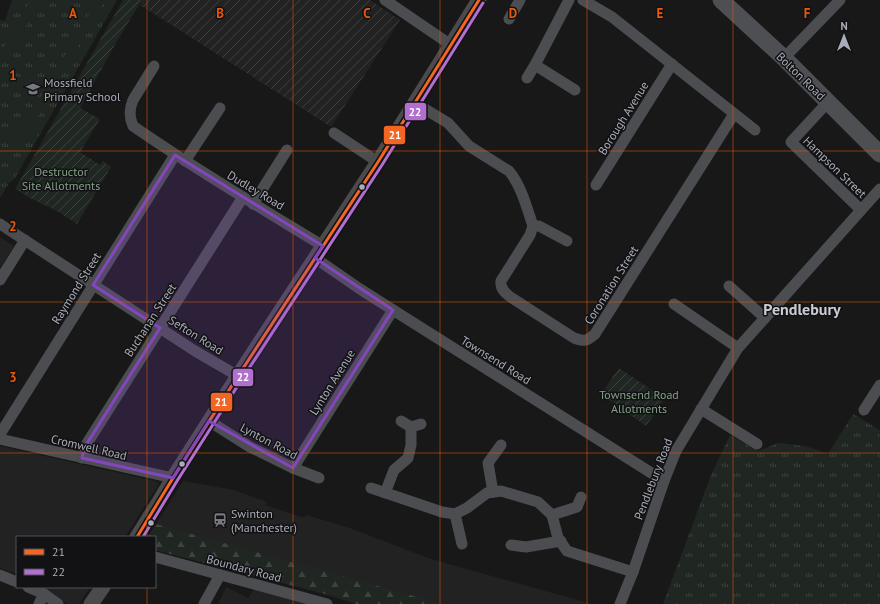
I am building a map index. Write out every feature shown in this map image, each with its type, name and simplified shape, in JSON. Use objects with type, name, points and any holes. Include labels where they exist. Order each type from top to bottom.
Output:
[{"type":"main road","points":[[138,536],[170,482],[378,162],[450,45],[480,0]]},
{"type":"main road","name":"Bolton Road","points":[[721,0],[784,58],[880,154]]},
{"type":"main road","points":[[92,604],[102,588]]},
{"type":"street","points":[[385,0],[450,45]]},
{"type":"street","points":[[509,19],[520,0]]},
{"type":"street","points":[[527,78],[569,0]]},
{"type":"street","points":[[583,0],[612,17],[754,130]]},
{"type":"street","points":[[784,58],[840,0]]},
{"type":"street","name":"Borough Avenue","points":[[596,185],[672,64]]},
{"type":"street","points":[[535,65],[575,90]]},
{"type":"street","name":"Dudley Road","points":[[154,66],[130,106],[130,120],[133,126],[175,155],[243,197],[319,252]]},
{"type":"street","name":"Hampson Street","points":[[828,102],[791,142],[861,210]]},
{"type":"street","points":[[415,103],[448,123],[469,146],[509,171],[517,184],[533,226],[539,226],[567,241]]},
{"type":"street","points":[[186,162],[220,108]]},
{"type":"street","name":"Coronation Street","points":[[533,226],[530,235],[501,281],[504,292],[574,338],[585,341],[595,334],[734,114]]},
{"type":"street","points":[[334,133],[378,162]]},
{"type":"street","points":[[253,204],[287,150]]},
{"type":"street","name":"Raymond Street","points":[[0,438],[2,431],[175,155]]},
{"type":"street","name":"Pendlebury Road","points":[[620,604],[633,572],[664,481],[676,451],[738,348],[880,189]]},
{"type":"street","name":"Buchanan Street","points":[[82,458],[84,448],[243,197]]},
{"type":"street","name":"Sefton Road","points":[[0,224],[195,351],[238,376]]},
{"type":"street","points":[[0,280],[25,240]]},
{"type":"street","name":"Townsend Road","points":[[319,252],[360,289],[664,481]]},
{"type":"street","points":[[729,286],[765,318]]},
{"type":"street","points":[[674,304],[738,348]]},
{"type":"street","name":"Lynton Avenue","points":[[292,468],[393,310]]},
{"type":"street","points":[[864,410],[880,385]]},
{"type":"street","points":[[701,409],[757,444]]},
{"type":"street","name":"Lynton Road","points":[[209,422],[250,447],[292,468],[319,478]]},
{"type":"street","points":[[385,493],[394,470],[408,458],[411,445],[411,424]]},
{"type":"street","name":"Cromwell Road","points":[[0,438],[170,482]]},
{"type":"street","points":[[493,492],[488,463],[501,445]]},
{"type":"street","points":[[371,488],[442,512],[455,514],[467,508],[487,493],[493,492],[501,491],[538,502],[552,515],[558,538],[567,551],[633,572]]},
{"type":"street","points":[[552,515],[577,507],[581,497]]},
{"type":"street","points":[[455,514],[462,544]]},
{"type":"street","points":[[511,545],[526,547],[561,541]]},
{"type":"street","name":"Boundary Road","points":[[156,557],[327,604]]},
{"type":"street","points":[[0,575],[16,582]]},
{"type":"street","points":[[204,604],[220,575]]},
{"type":"street","points":[[30,588],[44,594],[58,604]]},
{"type":"street","points":[[39,604],[44,594]]},
{"type":"highlighted area","points":[[175,155],[323,246],[315,258],[393,310],[293,468],[209,421],[173,478],[82,458],[84,448],[160,328],[93,285]]},
{"type":"shaded area","points":[[142,0],[370,0],[400,20],[331,127],[140,5]]},
{"type":"shaded area","points":[[0,237],[14,246],[0,268]]},
{"type":"shaded area","points":[[0,446],[155,481],[159,484],[126,536],[16,536],[16,574],[0,568]]},
{"type":"shaded area","points":[[183,481],[234,490],[267,502],[265,505],[305,518],[306,515],[347,527],[431,559],[592,604],[356,604],[325,594],[156,550],[156,536],[149,536]]},
{"type":"shaded area","points":[[226,587],[248,598],[254,589],[312,604],[218,604]]},
{"type":"shaded area","points":[[45,588],[89,588],[79,604],[67,604]]},
{"type":"green space","name":"Mossfield Primary School","points":[[12,0],[117,0],[15,178],[9,183],[0,198],[0,20],[5,21]]},
{"type":"green space","points":[[31,0],[41,0],[13,49],[11,49],[0,68],[0,54]]},
{"type":"green space","points":[[97,0],[105,0],[32,127],[18,137],[9,140],[0,140],[0,133],[15,131],[22,127],[27,121]]},
{"type":"green space","name":"Destructor Site Allotments","points":[[123,0],[142,0],[117,41],[80,108],[100,119],[80,152],[100,165],[103,161],[111,167],[77,224],[59,212],[15,189]]},
{"type":"green space","name":"Townsend Road Allotments","points":[[619,368],[665,399],[646,426],[601,394]]},
{"type":"green space","points":[[853,414],[880,430],[880,604],[663,604],[711,475],[730,435],[758,451],[778,443],[806,446],[828,454]]},
{"type":"green space","points":[[156,524],[442,604],[356,604],[325,594],[156,550],[156,536],[149,536]]},
{"type":"transit line","name":"21","points":[[138,536],[238,376],[378,162],[479,0]]},
{"type":"transit line","name":"22","points":[[144,536],[242,379],[382,165],[483,3]]},
{"type":"place","name":"Mossfield Primary School","points":[[33,89]]},
{"type":"place","name":"Swinton (Manchester)","points":[[220,520]]},
{"type":"district","name":"Pendlebury","points":[[802,309]]}]
